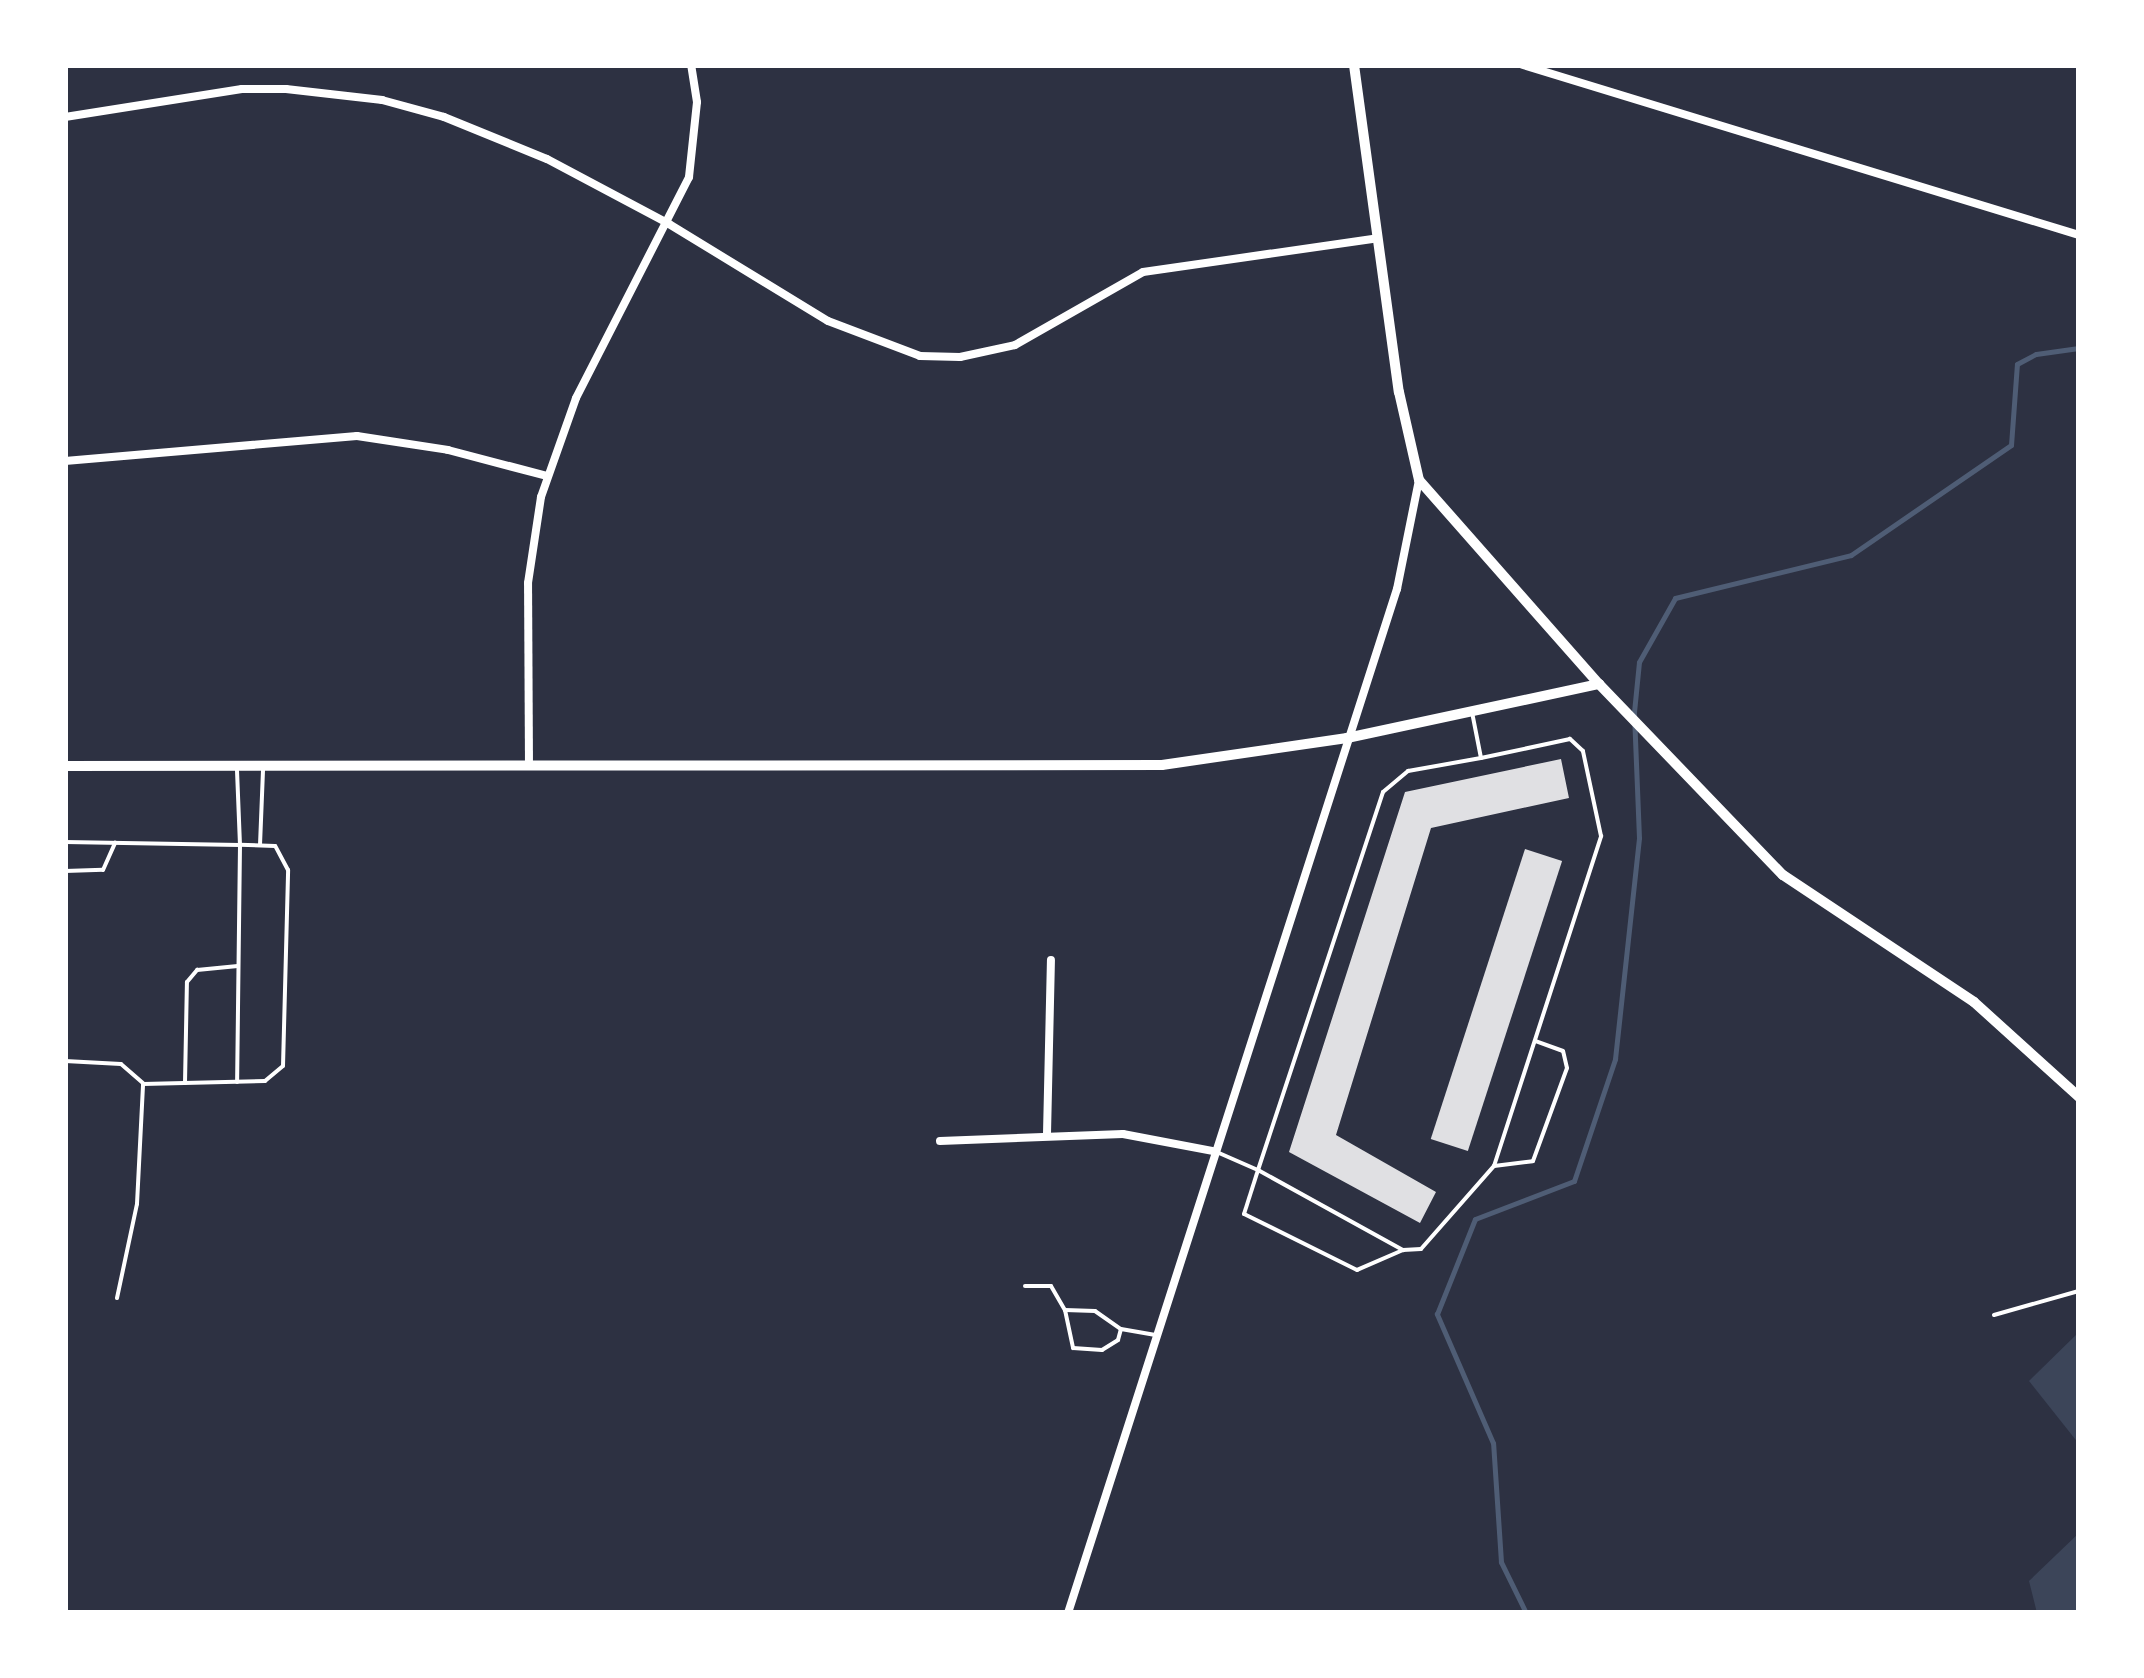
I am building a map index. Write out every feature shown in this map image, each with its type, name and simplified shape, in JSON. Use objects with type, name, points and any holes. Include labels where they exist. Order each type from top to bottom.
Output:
[{"type":"street","points":[[529,766],[528,583],[547,476],[576,398],[669,224],[695,139],[691,65]]},
{"type":"street","points":[[1068,1613],[1397,589],[1419,480],[1378,238],[1354,65]]},
{"type":"street","points":[[1523,65],[2079,235]]},
{"type":"street","points":[[65,117],[242,90],[382,100],[489,133],[669,224],[853,333],[901,352],[960,357],[1015,344],[1142,272],[1378,238]]},
{"type":"street","points":[[65,461],[357,436],[448,450],[547,476]]},
{"type":"street","points":[[1419,480],[1600,684],[1804,894],[1974,1002],[2079,1097]]},
{"type":"street","points":[[65,766],[1162,765],[1347,738],[1600,684]]},
{"type":"street","points":[[1047,1134],[1051,960]]},
{"type":"street","points":[[940,1141],[1047,1134],[1171,1139],[1214,1151]]},
{"type":"lane","points":[[1472,712],[1481,758]]},
{"type":"lane","points":[[1570,739],[1584,751],[1601,836],[1534,1040],[1494,1166],[1434,1240],[1357,1270],[1244,1214],[1383,792],[1408,771],[1570,739]]},
{"type":"lane","points":[[237,766],[237,1082]]},
{"type":"lane","points":[[260,845],[263,766]]},
{"type":"lane","points":[[65,842],[275,846],[288,870],[284,1066],[265,1081],[143,1084],[121,1064],[65,1061]]},
{"type":"lane","points":[[65,871],[104,870],[115,843]]},
{"type":"lane","points":[[185,1083],[187,982],[197,970],[238,966]]},
{"type":"lane","points":[[1494,1166],[1534,1161],[1566,1068],[1563,1050],[1534,1040]]},
{"type":"lane","points":[[117,1298],[137,1204],[143,1084]]},
{"type":"lane","points":[[1214,1151],[1258,1170],[1403,1250]]},
{"type":"lane","points":[[1025,1286],[1051,1286],[1065,1310],[1073,1348],[1102,1350],[1118,1340],[1121,1328]]},
{"type":"lane","points":[[1994,1315],[2079,1291]]},
{"type":"lane","points":[[1065,1310],[1095,1311],[1121,1328],[1155,1335]]},
{"type":"shaded area","points":[[2079,1332],[2079,1444],[2029,1381]]},
{"type":"shaded area","points":[[2079,1533],[2079,1613],[2037,1613],[2029,1581]]},
{"type":"building","points":[[1561,759],[1569,798],[1431,828],[1336,1135],[1436,1192],[1420,1223],[1289,1152],[1405,792]]},
{"type":"building","points":[[1525,849],[1562,861],[1468,1151],[1431,1139]]},
{"type":"waterway","points":[[1526,1613],[1501,1562],[1493,1443],[1437,1314],[1475,1219],[1574,1181],[1615,1059],[1639,838],[1634,712],[1639,662],[1675,598],[1851,555],[2011,445],[2017,364],[2036,354],[2079,348]]}]
